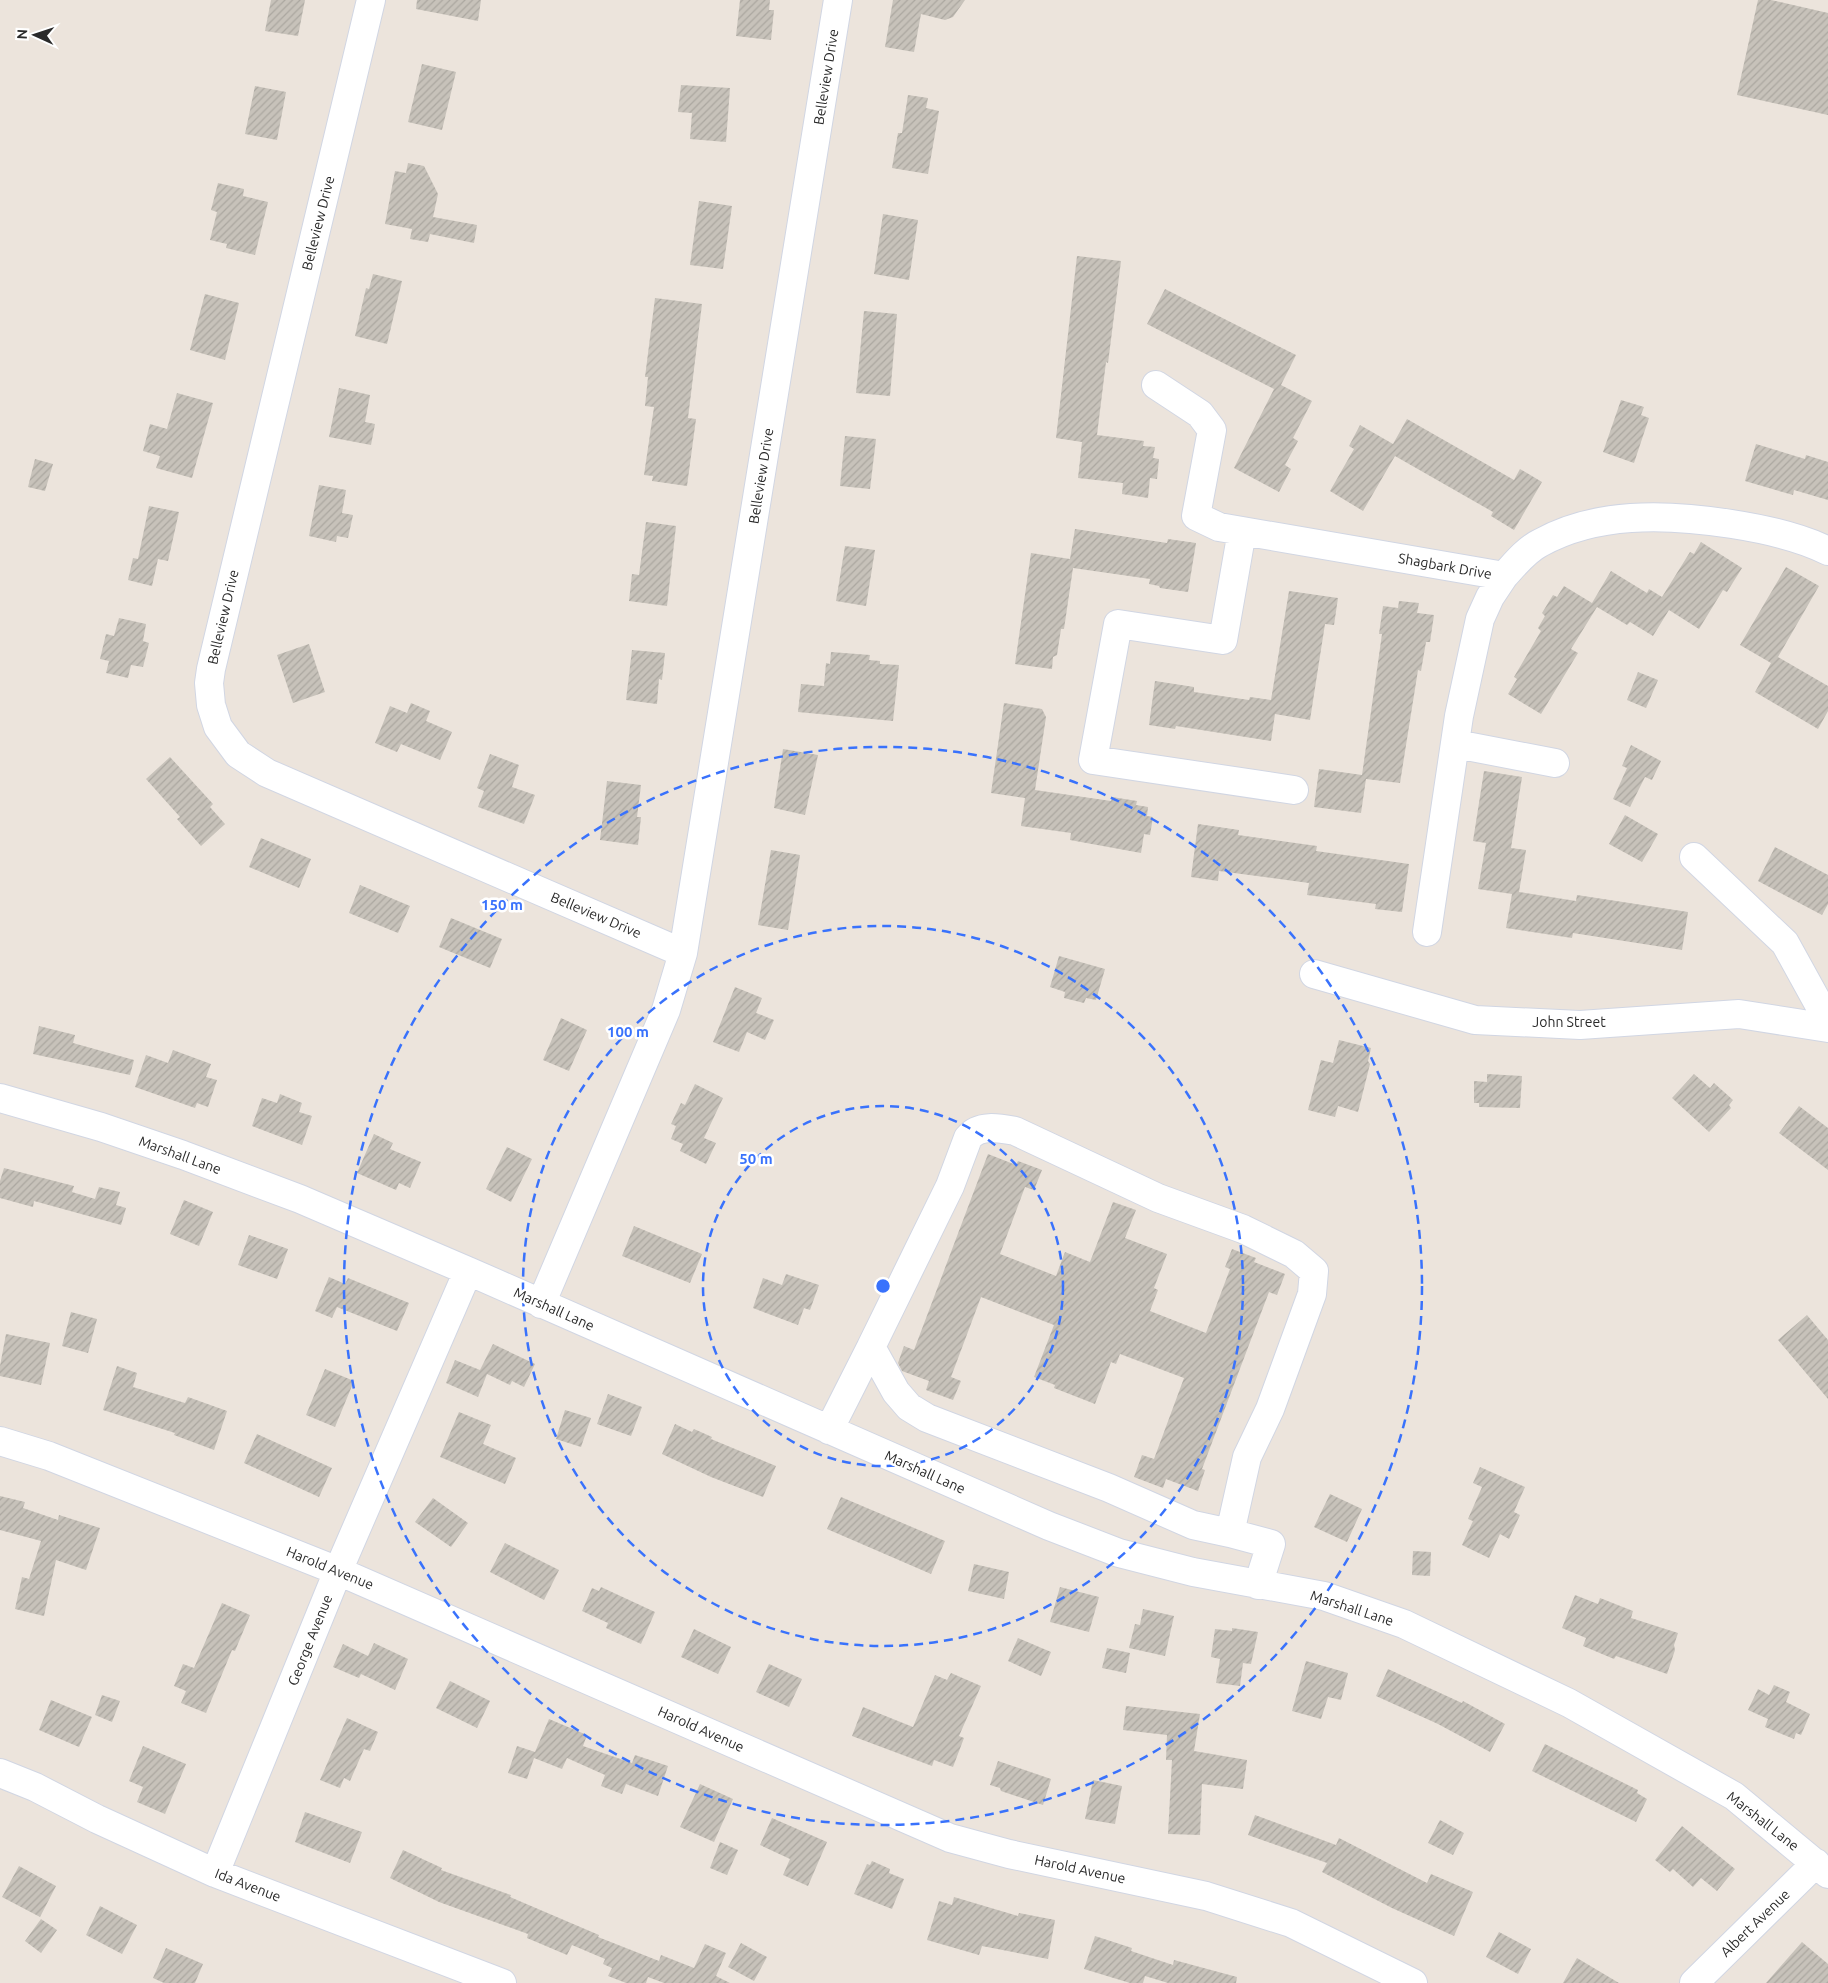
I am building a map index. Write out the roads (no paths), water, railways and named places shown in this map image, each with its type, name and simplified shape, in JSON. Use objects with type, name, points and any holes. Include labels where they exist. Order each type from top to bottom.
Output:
[{"type":"street","name":"Belleview Drive","points":[[372,0],[210,669],[209,683],[213,713],[218,727],[238,754],[268,772],[683,953]]},
{"type":"street","name":"Belleview Drive","points":[[541,1304],[666,1010],[683,953],[838,0]]},
{"type":"street","name":"Shagbark Drive","points":[[1156,385],[1200,414],[1212,430],[1196,516],[1219,528],[1504,576],[1538,544],[1555,535],[1602,522],[1632,518],[1689,520],[1739,525],[1792,538],[1828,551]]},
{"type":"street","points":[[1242,531],[1224,640],[1118,624],[1093,760],[1294,790]]},
{"type":"street","points":[[1427,932],[1459,716],[1480,619],[1490,598],[1504,576]]},
{"type":"street","points":[[1456,744],[1555,763]]},
{"type":"street","points":[[1694,857],[1786,943],[1828,1020]]},
{"type":"street","name":"John Street","points":[[1314,974],[1475,1020],[1580,1025],[1739,1014],[1828,1028]]},
{"type":"street","name":"Marshall Lane","points":[[0,1098],[100,1127],[184,1155],[300,1199],[1040,1522],[1119,1553],[1194,1572],[1324,1596],[1404,1624],[1569,1703],[1734,1796],[1822,1868]]},
{"type":"street","points":[[829,1430],[950,1186],[968,1138],[972,1133],[979,1130],[1000,1128],[1015,1131],[1158,1198],[1243,1230],[1294,1254],[1314,1271],[1312,1294],[1270,1409],[1247,1457],[1230,1533]]},
{"type":"street","name":"George Avenue","points":[[215,1873],[338,1571],[468,1271]]},
{"type":"street","points":[[871,1347],[896,1392],[909,1407],[927,1418],[1109,1488],[1193,1525],[1270,1544],[1258,1584]]},
{"type":"street","name":"Harold Avenue","points":[[0,1441],[49,1456],[338,1571],[950,1838],[1009,1854],[1206,1896],[1291,1923],[1413,1983]]},
{"type":"street","name":"Ida Avenue","points":[[0,1773],[35,1787],[97,1819],[215,1873],[502,1983]]},
{"type":"street","name":"Albert Avenue","points":[[1694,1983],[1822,1868]]}]
